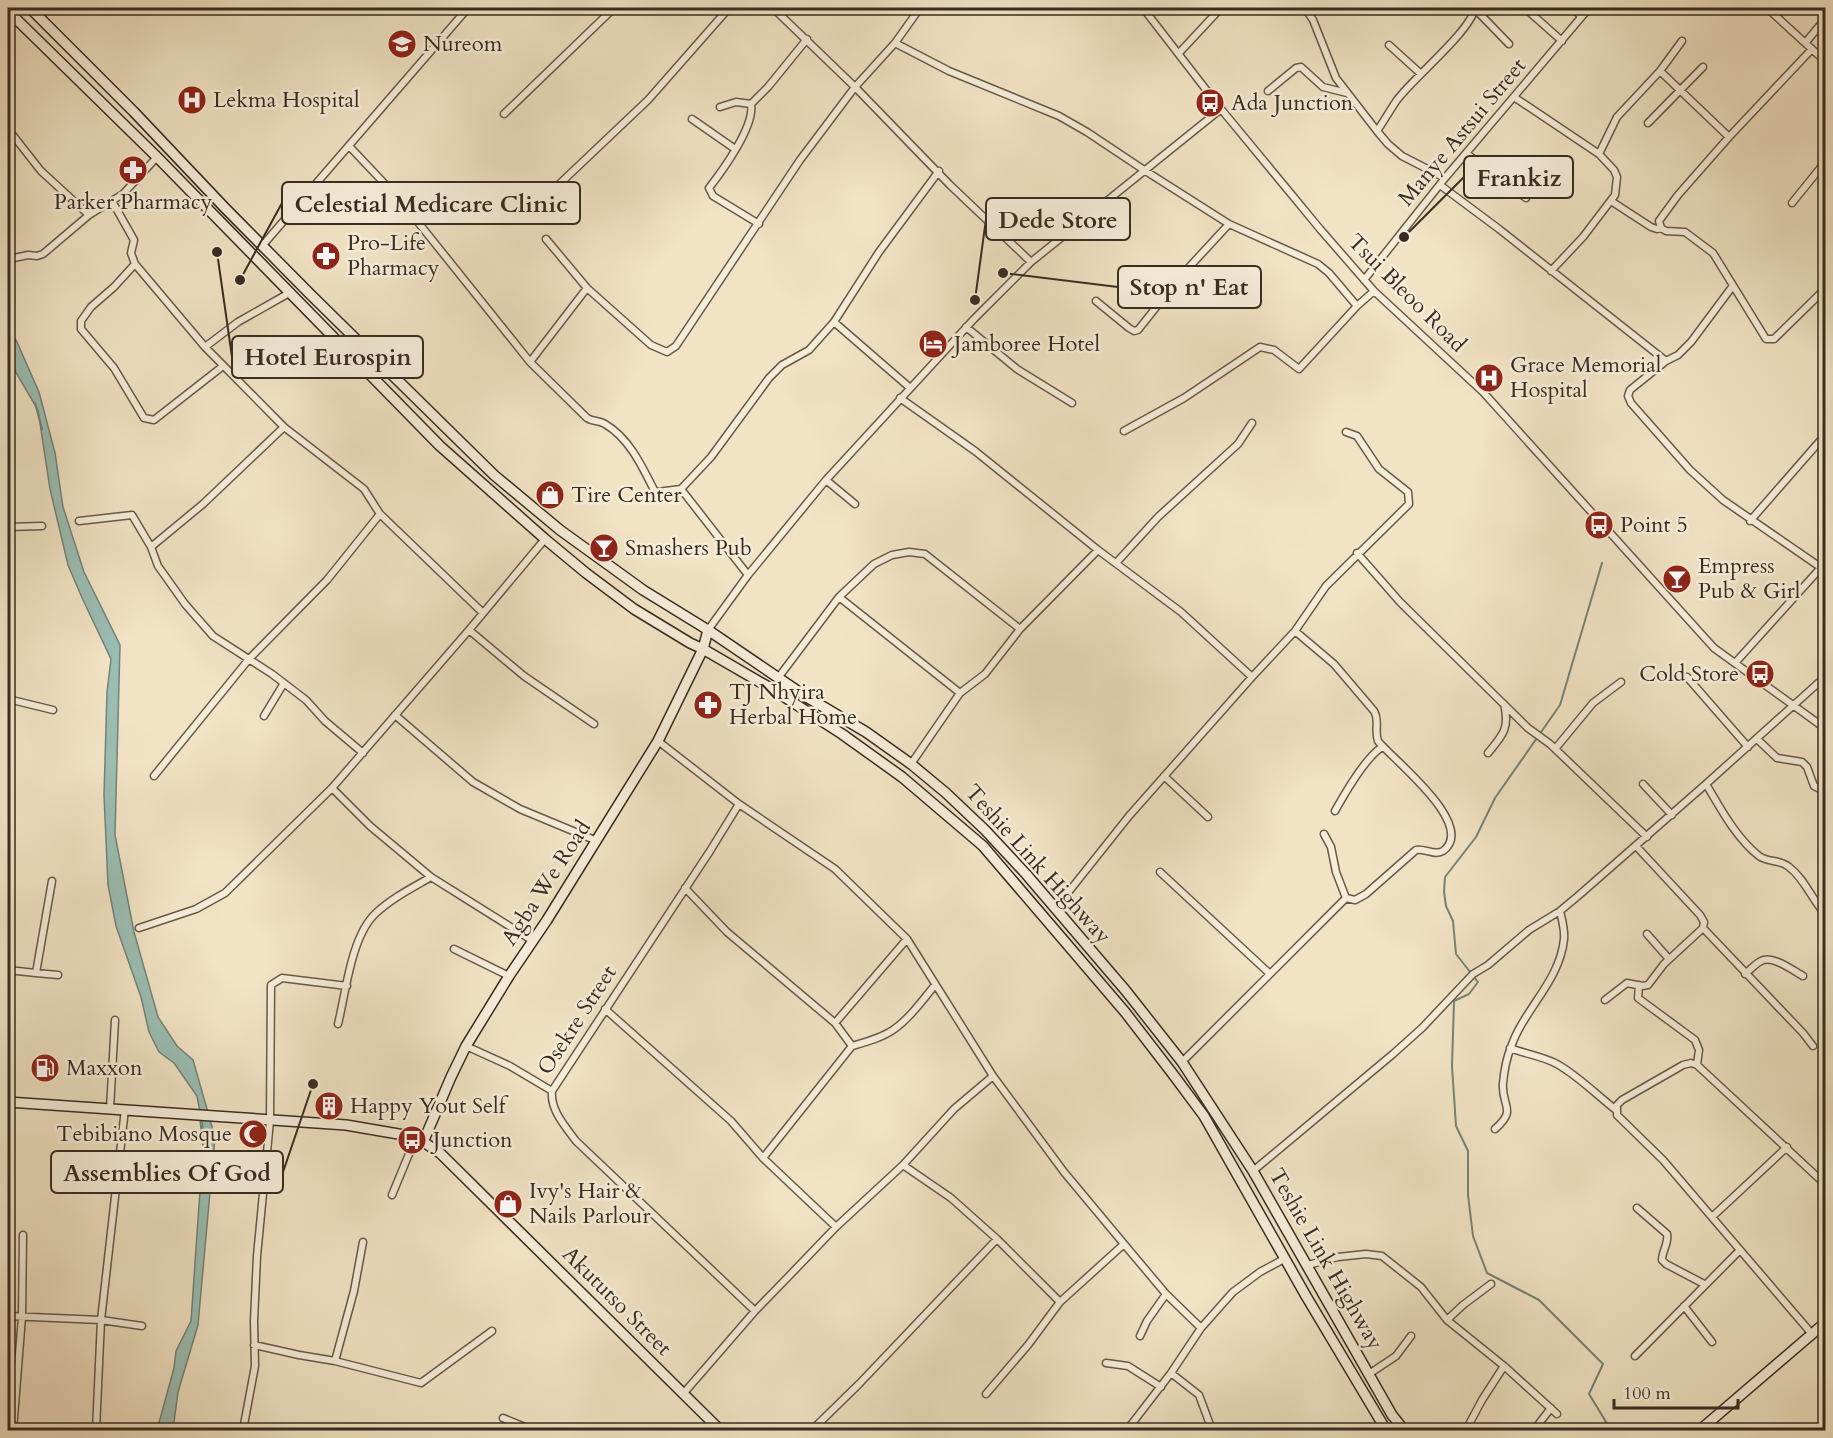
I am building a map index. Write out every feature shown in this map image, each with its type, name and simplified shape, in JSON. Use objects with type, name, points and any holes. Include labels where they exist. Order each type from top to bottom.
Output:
[{"type":"main road","points":[[22,26],[34,9]]},
{"type":"main road","name":"Teshie Link Highway","points":[[34,9],[262,246],[503,483],[560,530],[657,599],[866,732],[911,764],[985,830],[1026,874],[1126,991],[1182,1062],[1253,1172],[1392,1415],[1404,1431]]},
{"type":"main road","name":"Teshie Link Highway","points":[[8,11],[157,157],[440,446],[545,539],[634,609],[842,734],[903,777],[983,846],[1125,1012],[1204,1116],[1284,1259],[1386,1431]]},
{"type":"main road","name":"Agba We Road","points":[[420,1139],[466,1046],[658,741],[703,649],[708,630]]},
{"type":"main road","points":[[8,1102],[346,1125],[420,1139]]},
{"type":"main road","name":"Akututso Street","points":[[420,1139],[456,1168],[720,1431]]},
{"type":"main road","points":[[1700,1431],[1826,1322]]},
{"type":"street","points":[[262,246],[468,8]]},
{"type":"street","points":[[504,114],[614,8]]},
{"type":"street","points":[[533,209],[648,100],[729,8]]},
{"type":"street","points":[[772,8],[807,39],[939,171],[950,185],[1031,262]]},
{"type":"street","points":[[546,239],[587,288],[651,345],[667,352],[676,346],[800,160],[855,87],[895,43],[920,8]]},
{"type":"street","name":"Tsui Bleoo Road","points":[[1143,8],[1221,109],[1374,291],[1482,392],[1714,648],[1826,729]]},
{"type":"street","points":[[1179,53],[1221,8]]},
{"type":"street","points":[[1305,8],[1313,20],[1333,73],[1377,131],[1402,156],[1445,178]]},
{"type":"street","points":[[1377,131],[1398,99],[1459,33],[1475,8],[1509,44]]},
{"type":"street","points":[[1525,8],[1562,41]]},
{"type":"street","points":[[1572,8],[1581,16]]},
{"type":"street","name":"Manye Astsui Street","points":[[1365,280],[1445,178],[1589,8]]},
{"type":"street","points":[[1767,8],[1826,62]]},
{"type":"street","points":[[1806,42],[1826,18]]},
{"type":"street","points":[[751,104],[807,39]]},
{"type":"street","points":[[1599,154],[1617,117],[1660,71],[1682,41]]},
{"type":"street","points":[[895,43],[949,72],[1059,116],[1229,224],[1318,264],[1329,273],[1357,306]]},
{"type":"street","points":[[1389,45],[1421,74]]},
{"type":"street","points":[[1661,228],[1659,221],[1662,214],[1729,137],[1812,49]]},
{"type":"street","points":[[1268,91],[1296,68],[1301,67],[1323,87],[1347,93]]},
{"type":"street","points":[[1648,123],[1703,67]]},
{"type":"street","points":[[1660,71],[1729,137]]},
{"type":"street","points":[[1514,97],[1599,154],[1614,170],[1617,177],[1617,188],[1611,201],[1583,237],[1551,271]]},
{"type":"street","points":[[720,107],[736,102],[751,104]]},
{"type":"street","points":[[751,104],[750,124],[726,166],[710,188],[710,192],[759,224]]},
{"type":"street","points":[[708,630],[748,576],[826,480],[966,327],[1031,262],[1221,109]]},
{"type":"street","points":[[692,119],[735,149]]},
{"type":"street","points":[[8,129],[41,171],[89,215]]},
{"type":"street","points":[[349,146],[401,201],[530,362],[587,418],[592,422],[605,423],[624,441],[657,492],[681,489],[711,457],[770,378],[782,365],[809,350],[834,322],[879,252],[939,171]]},
{"type":"street","points":[[1467,154],[1526,198]]},
{"type":"street","points":[[9,259],[43,254],[89,215],[123,194],[157,157]]},
{"type":"street","points":[[1792,203],[1826,161]]},
{"type":"street","points":[[1440,185],[1666,361]]},
{"type":"street","points":[[112,201],[134,240],[131,253],[135,264],[205,347],[284,427],[364,489],[380,514],[483,614]]},
{"type":"street","points":[[1611,201],[1652,227],[1666,231],[1685,232],[1708,248],[1761,332],[1770,340],[1774,339],[1826,288]]},
{"type":"street","points":[[1096,301],[1129,328],[1134,331],[1138,330],[1181,276],[1229,224]]},
{"type":"street","points":[[135,264],[91,307],[81,321],[81,329],[114,368],[144,418],[154,420],[223,366]]},
{"type":"street","points":[[1732,287],[1691,342],[1678,355],[1666,361],[1630,390],[1628,396],[1631,403],[1690,470],[1723,500],[1750,521],[1824,567],[1735,663]]},
{"type":"street","points":[[530,362],[587,288]]},
{"type":"street","points":[[1124,431],[1184,398],[1260,347],[1274,350],[1299,369],[1357,306],[1374,291]]},
{"type":"street","points":[[205,347],[238,322],[291,292]]},
{"type":"street","points":[[834,322],[909,387]]},
{"type":"street","points":[[966,327],[1017,369],[1072,403]]},
{"type":"street","points":[[900,398],[975,451],[1098,550],[1181,612],[1252,677]]},
{"type":"street","points":[[1116,563],[1158,517],[1238,444],[1252,423]]},
{"type":"street","points":[[150,547],[203,504],[284,427]]},
{"type":"street","points":[[1055,909],[1129,816],[1295,631],[1318,595],[1357,553],[1409,504],[1408,492],[1379,469],[1357,436],[1346,432]]},
{"type":"street","points":[[1750,521],[1826,434]]},
{"type":"street","points":[[826,480],[855,504]]},
{"type":"street","points":[[681,489],[748,576]]},
{"type":"street","points":[[79,521],[132,514],[158,566],[185,604],[213,636],[306,700],[325,721],[363,753]]},
{"type":"street","points":[[154,776],[249,659],[327,580],[380,514]]},
{"type":"street","points":[[8,527],[42,526]]},
{"type":"street","points":[[139,928],[196,909],[225,892],[332,788],[545,539]]},
{"type":"street","points":[[911,764],[960,693],[985,674],[1020,629],[1098,550]]},
{"type":"street","points":[[778,678],[839,597],[874,564],[892,555],[909,552],[925,554],[1020,629]]},
{"type":"street","points":[[1357,553],[1400,602],[1528,728],[1550,744],[1647,837]]},
{"type":"street","points":[[839,597],[960,693]]},
{"type":"street","points":[[469,630],[524,676],[594,724]]},
{"type":"street","points":[[1295,631],[1334,664],[1374,711],[1378,721],[1376,734],[1382,747],[1430,792],[1452,833],[1442,851],[1437,853],[1422,849],[1416,850],[1366,894],[1355,900],[1346,898]]},
{"type":"street","points":[[1253,1172],[1422,1028],[1473,974],[1488,965],[1529,930],[1560,911],[1672,815],[1826,676]]},
{"type":"street","points":[[1687,677],[1748,747]]},
{"type":"street","points":[[1555,749],[1593,703],[1621,682]]},
{"type":"street","points":[[264,716],[284,683]]},
{"type":"street","points":[[8,699],[53,710]]},
{"type":"street","points":[[1488,753],[1503,736],[1506,726],[1507,716],[1503,703]]},
{"type":"street","points":[[395,715],[472,782],[520,809],[597,841]]},
{"type":"street","points":[[1757,739],[1777,758],[1802,762],[1807,767],[1814,786],[1826,792]]},
{"type":"street","points":[[658,741],[740,804],[835,869],[907,939],[993,1076],[1064,1172],[1166,1294],[1201,1328]]},
{"type":"street","points":[[1335,811],[1350,785],[1376,751],[1382,747]]},
{"type":"street","points":[[1164,776],[1208,817]]},
{"type":"street","points":[[1643,784],[1672,815]]},
{"type":"street","points":[[1706,784],[1740,836],[1760,857],[1779,861],[1789,866],[1799,876],[1826,915]]},
{"type":"street","points":[[332,788],[370,826],[431,877],[533,941]]},
{"type":"street","name":"Osekre Street","points":[[740,804],[552,1091],[554,1106],[561,1122],[576,1141],[755,1311]]},
{"type":"street","points":[[1324,834],[1331,847],[1336,872],[1346,898]]},
{"type":"street","points":[[1605,1000],[1626,983],[1648,985],[1670,959],[1702,928],[1704,922],[1636,846]]},
{"type":"street","points":[[1160,872],[1269,973]]},
{"type":"street","points":[[339,1024],[358,940],[374,915],[387,904],[431,877]]},
{"type":"street","points":[[36,973],[52,881]]},
{"type":"street","points":[[685,888],[727,932],[835,1023],[852,1046]]},
{"type":"street","points":[[1182,1062],[1346,898]]},
{"type":"street","points":[[1495,1129],[1506,1119],[1507,1107],[1503,1084],[1510,1048],[1551,979],[1558,962],[1564,936],[1560,911]]},
{"type":"street","points":[[1702,928],[1744,974],[1803,1032],[1813,1046]]},
{"type":"street","points":[[1647,934],[1670,959]]},
{"type":"street","points":[[835,1023],[907,939]]},
{"type":"street","points":[[454,949],[509,976]]},
{"type":"street","points":[[1744,974],[1766,960],[1777,962],[1803,976]]},
{"type":"street","points":[[8,970],[58,975]]},
{"type":"street","points":[[243,1431],[255,1366],[257,1256],[270,1121],[271,985],[282,978],[347,986]]},
{"type":"street","points":[[763,1158],[852,1046],[892,1030],[912,1013],[935,985]]},
{"type":"street","points":[[1638,985],[1638,998],[1695,1040],[1699,1050],[1697,1065]]},
{"type":"street","points":[[605,1009],[731,1121],[763,1158],[836,1227]]},
{"type":"street","points":[[110,1108],[115,1020]]},
{"type":"street","points":[[466,1046],[510,1066],[552,1091]]},
{"type":"street","points":[[1510,1048],[1529,1055],[1537,1055],[1558,1065],[1616,1110]]},
{"type":"street","points":[[1812,1334],[1663,1160],[1617,1115],[1617,1105],[1683,1065],[1690,1063],[1697,1065],[1826,1185]]},
{"type":"street","points":[[683,1394],[755,1311],[836,1227],[903,1165],[954,1109],[993,1076]]},
{"type":"street","points":[[96,1431],[101,1320],[125,1109]]},
{"type":"street","points":[[392,1195],[420,1139]]},
{"type":"street","points":[[1712,1217],[1786,1147]]},
{"type":"street","points":[[903,1165],[951,1198],[997,1239],[1060,1302]]},
{"type":"street","points":[[1638,1208],[1668,1238],[1662,1260],[1704,1284]]},
{"type":"street","points":[[13,1431],[22,1317],[22,1235]]},
{"type":"street","points":[[812,1431],[997,1239]]},
{"type":"street","points":[[335,1361],[354,1291],[363,1242]]},
{"type":"street","points":[[986,1394],[1028,1345],[1060,1302],[1124,1244]]},
{"type":"street","points":[[1635,1356],[1740,1250]]},
{"type":"street","points":[[1308,1265],[1338,1257],[1366,1254],[1382,1256],[1421,1287],[1447,1320],[1504,1366],[1557,1414]]},
{"type":"street","points":[[1126,1431],[1161,1387],[1201,1328],[1233,1292],[1260,1272],[1284,1259]]},
{"type":"street","points":[[1447,1320],[1491,1284]]},
{"type":"street","points":[[1140,1336],[1147,1321],[1166,1294]]},
{"type":"street","points":[[1684,1306],[1712,1342]]},
{"type":"street","points":[[8,1316],[101,1320],[142,1326]]},
{"type":"street","points":[[254,1345],[335,1361],[421,1383],[492,1331]]},
{"type":"street","points":[[1369,1374],[1396,1356],[1411,1336]]},
{"type":"street","points":[[1106,1364],[1128,1366],[1161,1387]]},
{"type":"street","points":[[1466,1431],[1482,1400],[1504,1366]]},
{"type":"street","points":[[1171,1373],[1199,1395],[1212,1431]]},
{"type":"street","points":[[1534,1431],[1551,1408]]},
{"type":"street","points":[[503,1418],[532,1431]]},
{"type":"street","points":[[1503,1431],[1507,1428],[1514,1431]]},
{"type":"water","points":[[8,331],[16,340],[39,392],[55,453],[63,507],[84,572],[120,645],[115,835],[134,932],[158,1017],[177,1046],[193,1060],[215,1137],[198,1325],[178,1392],[173,1430],[157,1430],[174,1368],[176,1351],[191,1321],[204,1133],[197,1096],[174,1063],[159,1052],[149,1032],[141,997],[116,926],[108,885],[104,795],[107,692],[111,659],[68,565],[50,489],[38,410],[8,359]]},
{"type":"waterway","points":[[35,403],[42,429]]},
{"type":"waterway","points":[[1602,563],[1560,705],[1495,798],[1476,837],[1445,877],[1444,892],[1446,906],[1453,921],[1456,954],[1478,982],[1469,994],[1454,1001],[1452,1066],[1456,1126],[1468,1151],[1468,1195],[1473,1236],[1487,1273],[1539,1300],[1603,1364],[1589,1394],[1611,1430]]},
{"type":"waterway","points":[[200,1118],[203,1145]]},
{"type":"place","name":"Nureom","points":[[402,44]]},
{"type":"place","name":"Lekma Hospital","points":[[192,100]]},
{"type":"place","name":"Ada Junction","points":[[1210,103]]},
{"type":"place","name":"Parker Pharmacy","points":[[133,170]]},
{"type":"place","name":"Frankiz","points":[[1404,237]]},
{"type":"place","name":"Hotel Eurospin","points":[[217,252]]},
{"type":"place","name":"Pro-Life Pharmacy","points":[[326,256]]},
{"type":"place","name":"Stop n' Eat","points":[[1003,273]]},
{"type":"place","name":"Celestial Medicare Clinic","points":[[240,280]]},
{"type":"place","name":"Dede Store","points":[[975,300]]},
{"type":"place","name":"Jamboree Hotel","points":[[933,344]]},
{"type":"place","name":"Grace Memorial Hospital","points":[[1489,378]]},
{"type":"place","name":"Tire Center","points":[[550,495]]},
{"type":"place","name":"Point 5","points":[[1599,525]]},
{"type":"place","name":"Smashers Pub","points":[[604,548]]},
{"type":"place","name":"Empress Pub & Girl","points":[[1677,579]]},
{"type":"place","name":"Cold Store","points":[[1760,674]]},
{"type":"place","name":"TJ Nhyira Herbal Home","points":[[708,705]]},
{"type":"place","name":"Maxxon","points":[[45,1068]]},
{"type":"place","name":"Assemblies Of God","points":[[313,1084]]},
{"type":"place","name":"Happy Yout Self","points":[[329,1106]]},
{"type":"place","name":"Tebibiano Mosque","points":[[253,1134]]},
{"type":"place","name":"Junction","points":[[412,1140]]},
{"type":"place","name":"Ivy's Hair & Nails Parlour","points":[[508,1204]]}]
